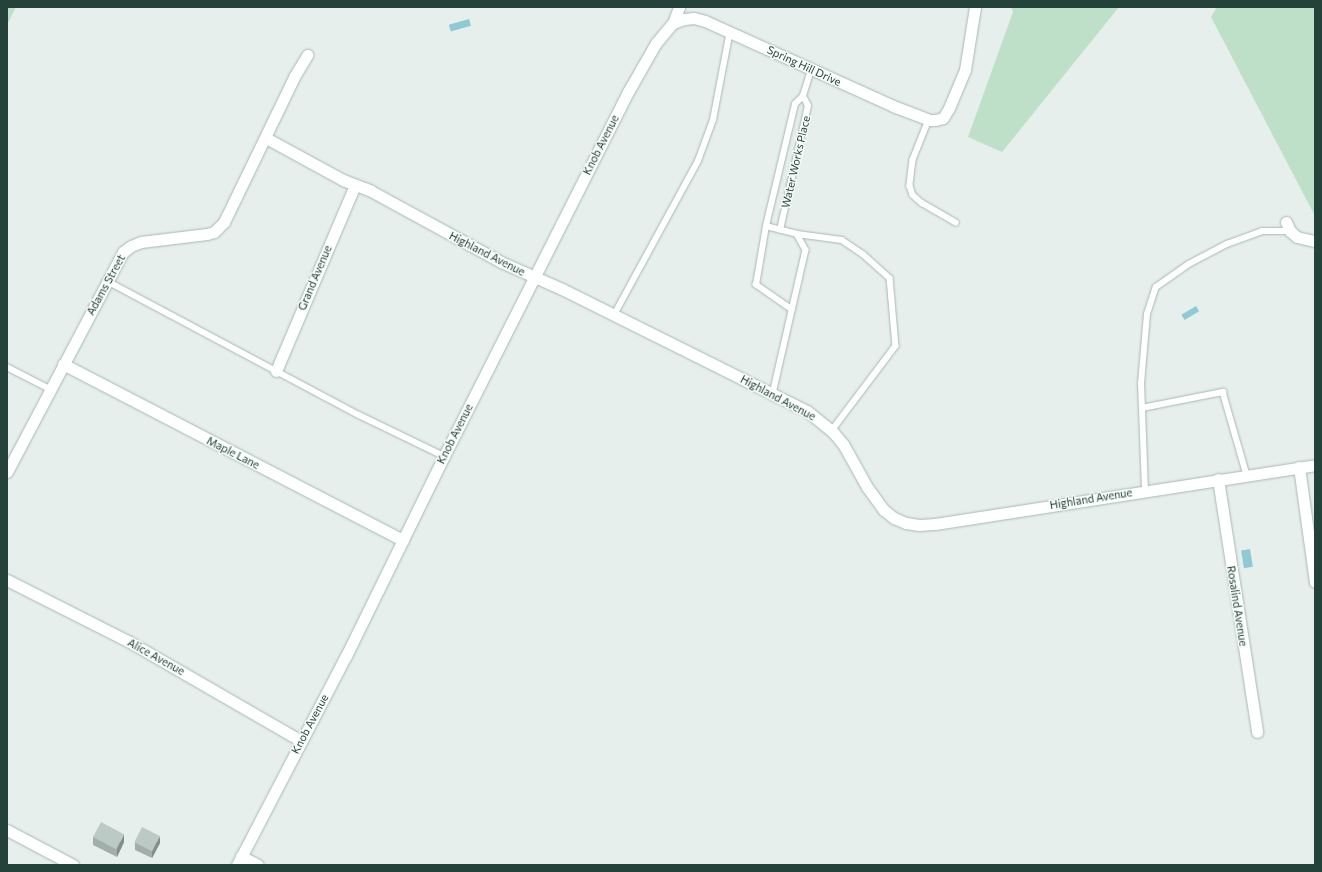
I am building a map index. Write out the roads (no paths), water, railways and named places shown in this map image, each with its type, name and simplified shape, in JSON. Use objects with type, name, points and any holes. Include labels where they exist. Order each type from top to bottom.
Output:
[{"type":"street","name":"Knob Avenue","points":[[239,861],[636,78],[656,43],[673,23],[679,7]]},
{"type":"street","points":[[932,120],[943,118],[960,85],[965,70],[972,37],[975,7]]},
{"type":"street","name":"Spring Hill Drive","points":[[673,23],[684,19],[694,18],[730,31],[893,106],[932,120]]},
{"type":"street","name":"Adams Street","points":[[7,472],[123,252],[131,246],[151,240],[185,238],[214,232],[224,222],[266,138],[294,77],[307,55]]},
{"type":"street","name":"Highland Avenue","points":[[266,138],[356,185],[371,191],[501,262],[534,278],[562,289],[807,412],[832,431],[843,444],[876,500],[890,515],[906,523],[919,525],[935,524],[1315,465]]},
{"type":"street","name":"Grand Avenue","points":[[276,371],[356,185]]},
{"type":"street","points":[[1288,226],[1303,240],[1315,241]]},
{"type":"street","name":"Maple Lane","points":[[63,364],[403,540]]},
{"type":"street","points":[[1299,467],[1315,582]]},
{"type":"street","name":"Rosalind Avenue","points":[[1218,479],[1257,732]]},
{"type":"street","name":"Alice Avenue","points":[[7,580],[128,641],[301,741]]},
{"type":"street","points":[[7,830],[73,865]]},
{"type":"street","points":[[239,861],[258,865]]},
{"type":"lane","points":[[614,315],[698,161],[713,120],[730,31]]},
{"type":"lane","name":"Water Works Place","points":[[792,310],[756,285],[766,226],[795,104],[803,96],[811,69]]},
{"type":"lane","name":"Water Works Place","points":[[780,230],[808,106],[803,96]]},
{"type":"lane","points":[[932,120],[913,160],[910,186],[913,195],[922,203],[956,223]]},
{"type":"lane","points":[[766,226],[797,234],[842,240],[863,254],[890,278],[896,346],[832,431]]},
{"type":"lane","points":[[1145,491],[1141,384],[1147,314],[1156,287],[1189,264],[1227,244],[1262,232],[1288,226]]},
{"type":"lane","points":[[773,394],[806,250],[797,234]]},
{"type":"lane","points":[[107,281],[359,415],[444,456]]},
{"type":"lane","points":[[7,368],[50,389]]},
{"type":"lane","points":[[1142,408],[1222,392],[1246,475]]},
{"type":"water","points":[[469,19],[471,26],[451,32],[449,25]]},
{"type":"water","points":[[1196,306],[1199,311],[1185,320],[1181,315]]},
{"type":"water","points":[[1250,549],[1253,567],[1244,568],[1241,550]]}]
